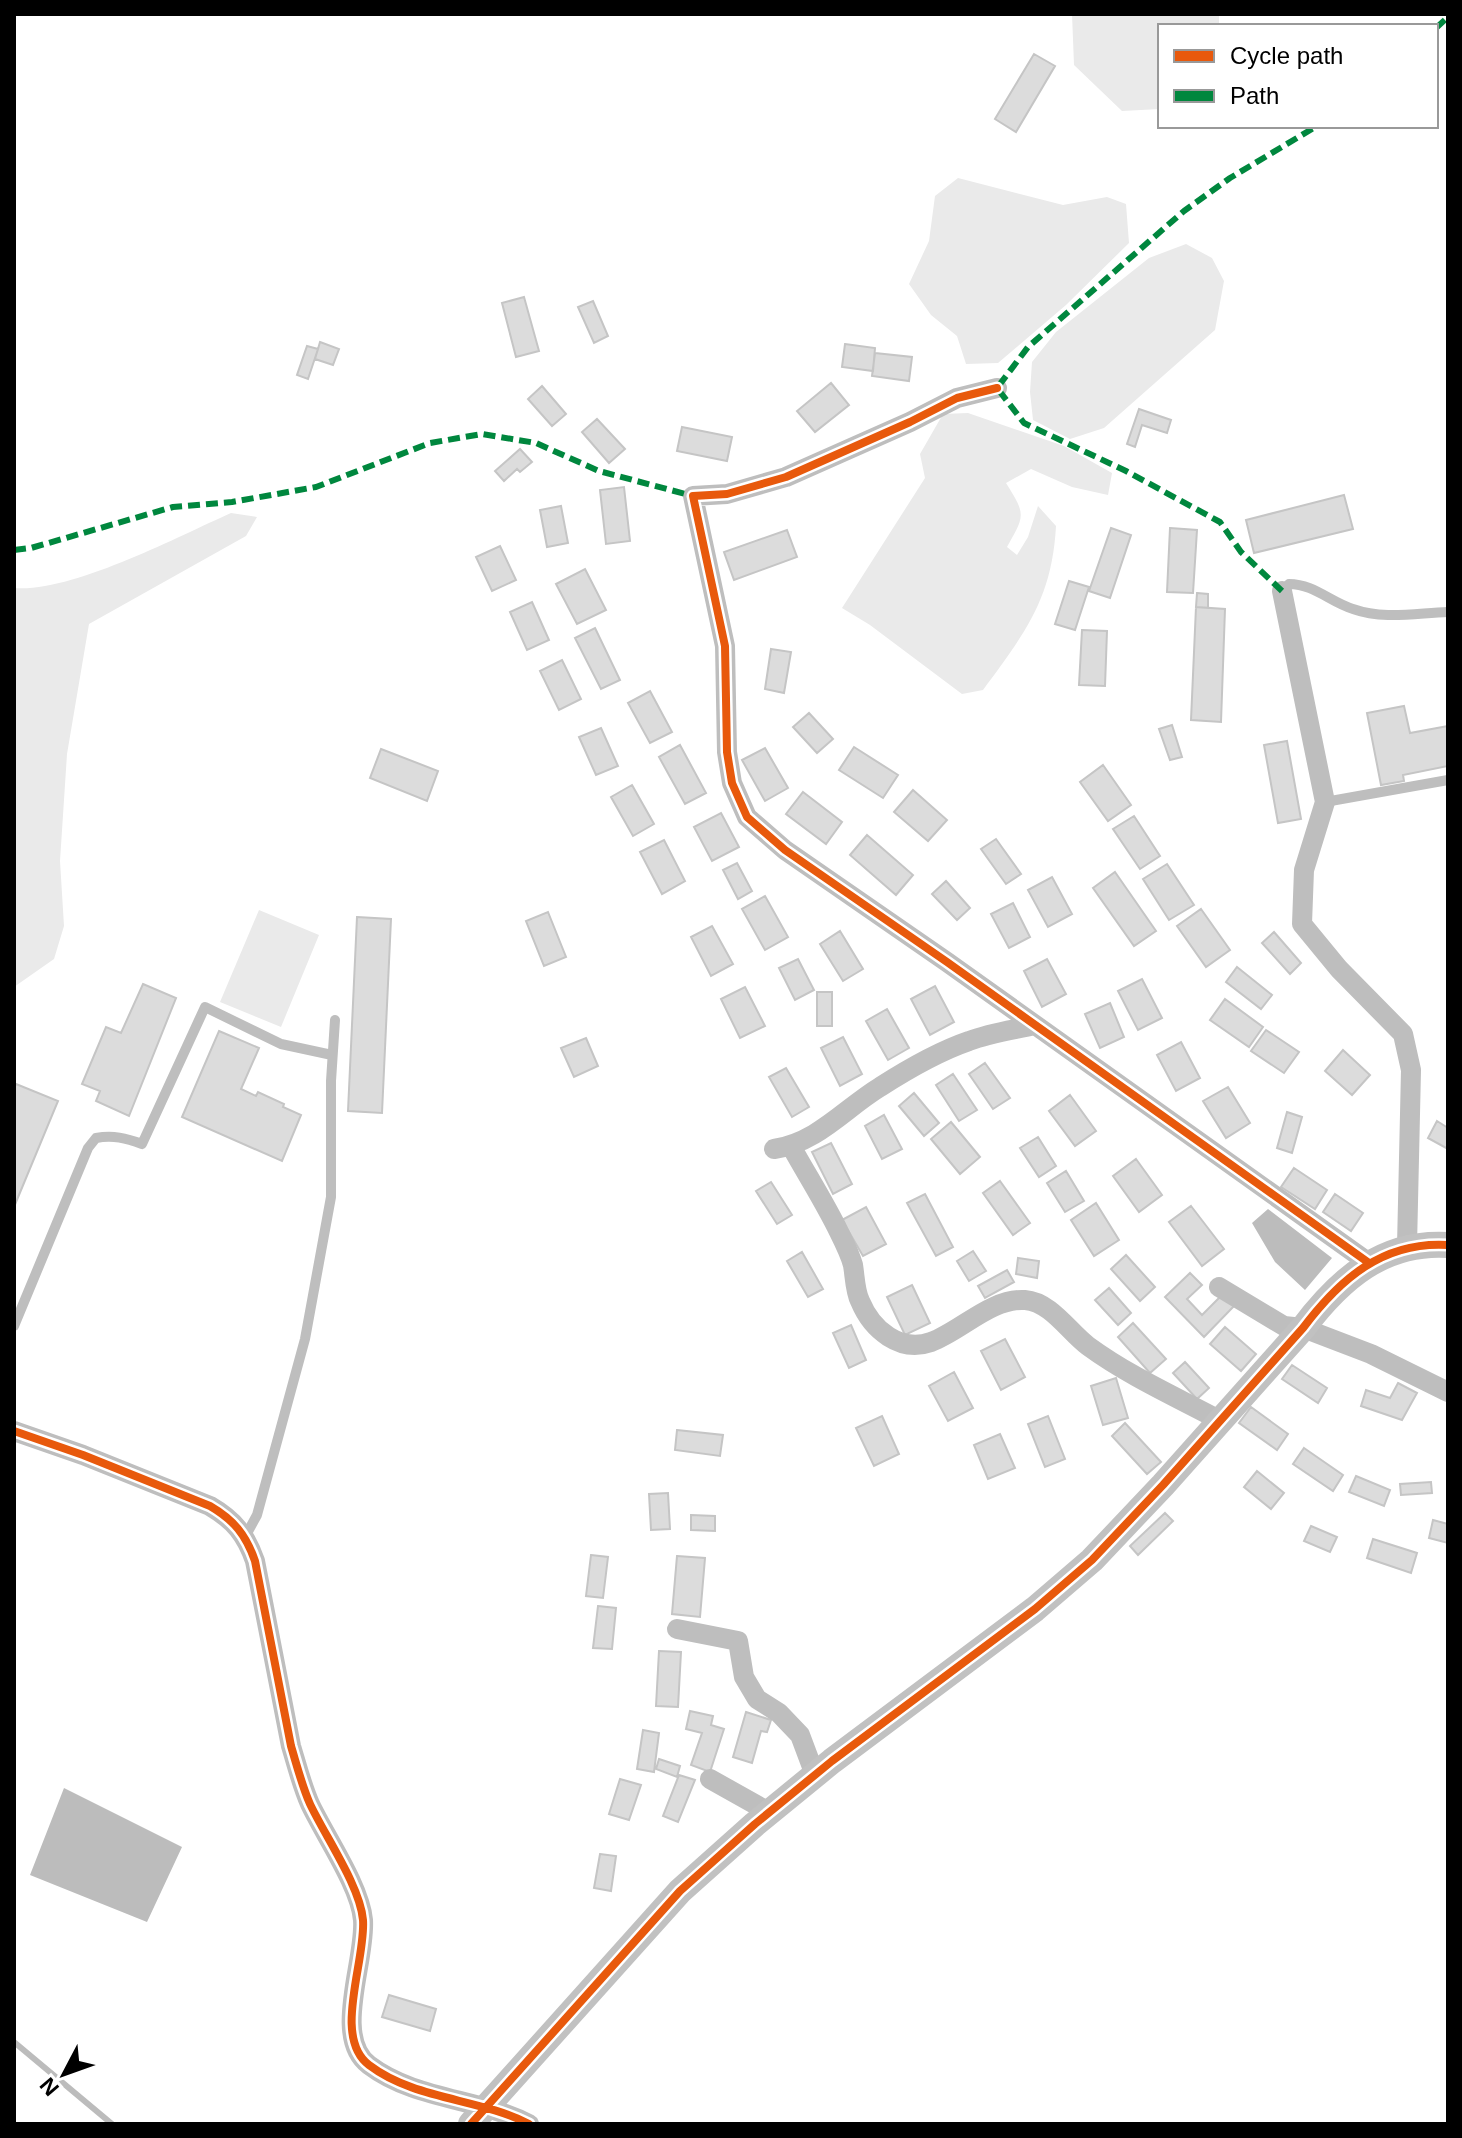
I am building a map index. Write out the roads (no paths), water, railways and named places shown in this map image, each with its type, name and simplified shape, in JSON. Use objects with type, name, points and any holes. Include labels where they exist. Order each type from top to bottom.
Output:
[{"type":"street","points":[[997,388],[957,398],[786,477],[727,494],[693,496],[725,646],[727,752],[732,783],[747,817],[785,850],[1369,1263]]},
{"type":"street","points":[[1282,591],[1325,802],[1304,870],[1302,924],[1339,969],[1403,1034],[1411,1070],[1407,1246]]},
{"type":"street","points":[[1035,1025],[971,1040],[938,1053],[877,1089],[826,1129],[782,1148],[842,1240],[852,1261],[860,1302],[879,1329],[896,1343],[910,1347],[931,1342],[1003,1303],[1024,1300],[1037,1303],[1086,1345],[1124,1370],[1221,1421]]},
{"type":"street","points":[[478,2116],[680,1891],[815,1775],[1047,1600],[1092,1560],[1221,1421],[1322,1303],[1369,1263],[1407,1246],[1448,1245]]},
{"type":"street","points":[[1219,1287],[1284,1326],[1303,1328],[1371,1354],[1448,1392]]},
{"type":"street","points":[[14,1431],[210,1506],[229,1518],[245,1537],[255,1561],[295,1760],[309,1802],[351,1885],[363,1918],[351,2023],[355,2049],[367,2064],[385,2076],[478,2116],[529,2124]]},
{"type":"street","points":[[677,1629],[738,1641],[744,1677],[757,1699],[779,1713],[800,1735],[815,1775]]},
{"type":"street","points":[[710,1779],[769,1812]]},
{"type":"lane","points":[[1282,591],[1289,584],[1304,584],[1353,610],[1393,616],[1448,612]]},
{"type":"lane","points":[[1325,802],[1448,780]]},
{"type":"lane","points":[[14,1326],[88,1148],[96,1138],[108,1136],[142,1144],[205,1007],[281,1044],[332,1055]]},
{"type":"lane","points":[[245,1537],[257,1515],[305,1339],[331,1197],[335,1020]]},
{"type":"waterway","points":[[14,2042],[112,2124]]}]
